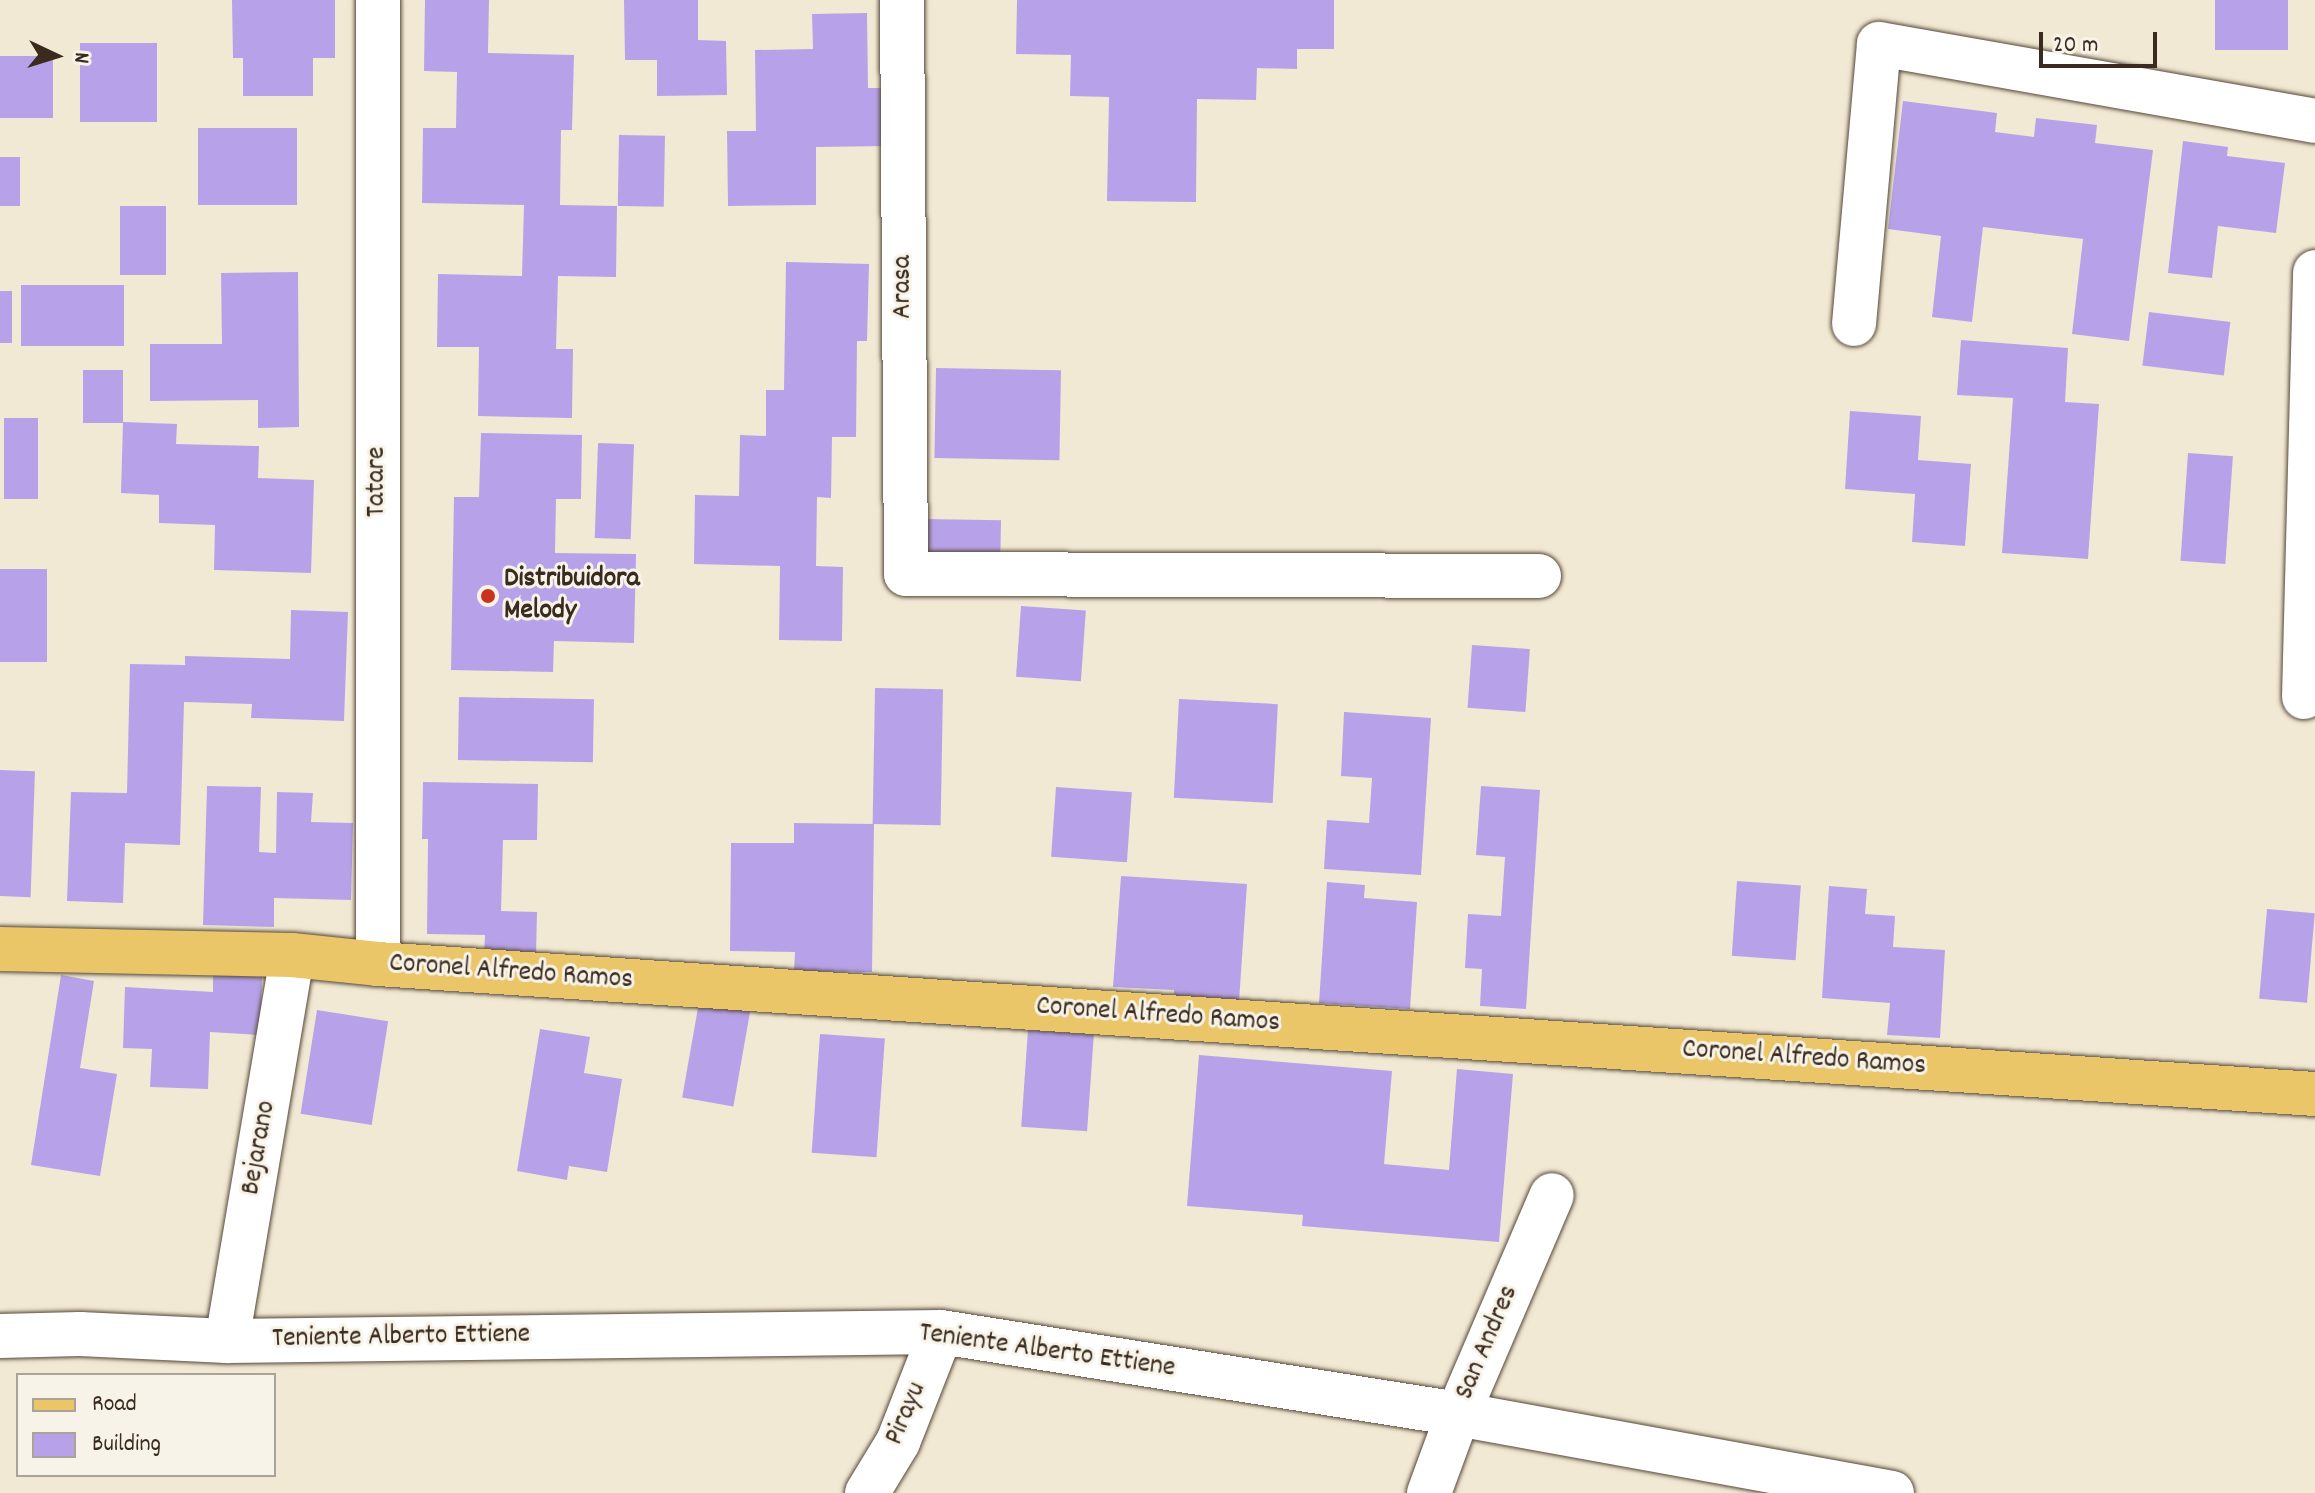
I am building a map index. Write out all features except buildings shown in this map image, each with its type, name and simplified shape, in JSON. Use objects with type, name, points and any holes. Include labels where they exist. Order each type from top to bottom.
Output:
[{"type":"main road","name":"Coronel Alfredo Ramos","points":[[0,949],[292,955],[378,964],[2315,1094]]},
{"type":"street","name":"Tatare","points":[[378,0],[378,964]]},
{"type":"street","name":"Arasa","points":[[902,0],[906,574],[1539,576]]},
{"type":"street","points":[[1854,324],[1879,44],[2315,121]]},
{"type":"street","points":[[2304,697],[2315,272]]},
{"type":"street","name":"Bejarano","points":[[227,1341],[292,955]]},
{"type":"street","name":"San Andres","points":[[1429,1493],[1458,1414],[1552,1195]]},
{"type":"street","name":"Teniente Alberto Ettiene","points":[[0,1336],[80,1334],[227,1341],[941,1332],[1458,1414],[1892,1493]]},
{"type":"street","name":"Pirayu","points":[[867,1493],[898,1442],[941,1332]]},
{"type":"place","name":"Distribuidora Melody","points":[[488,596]]}]
